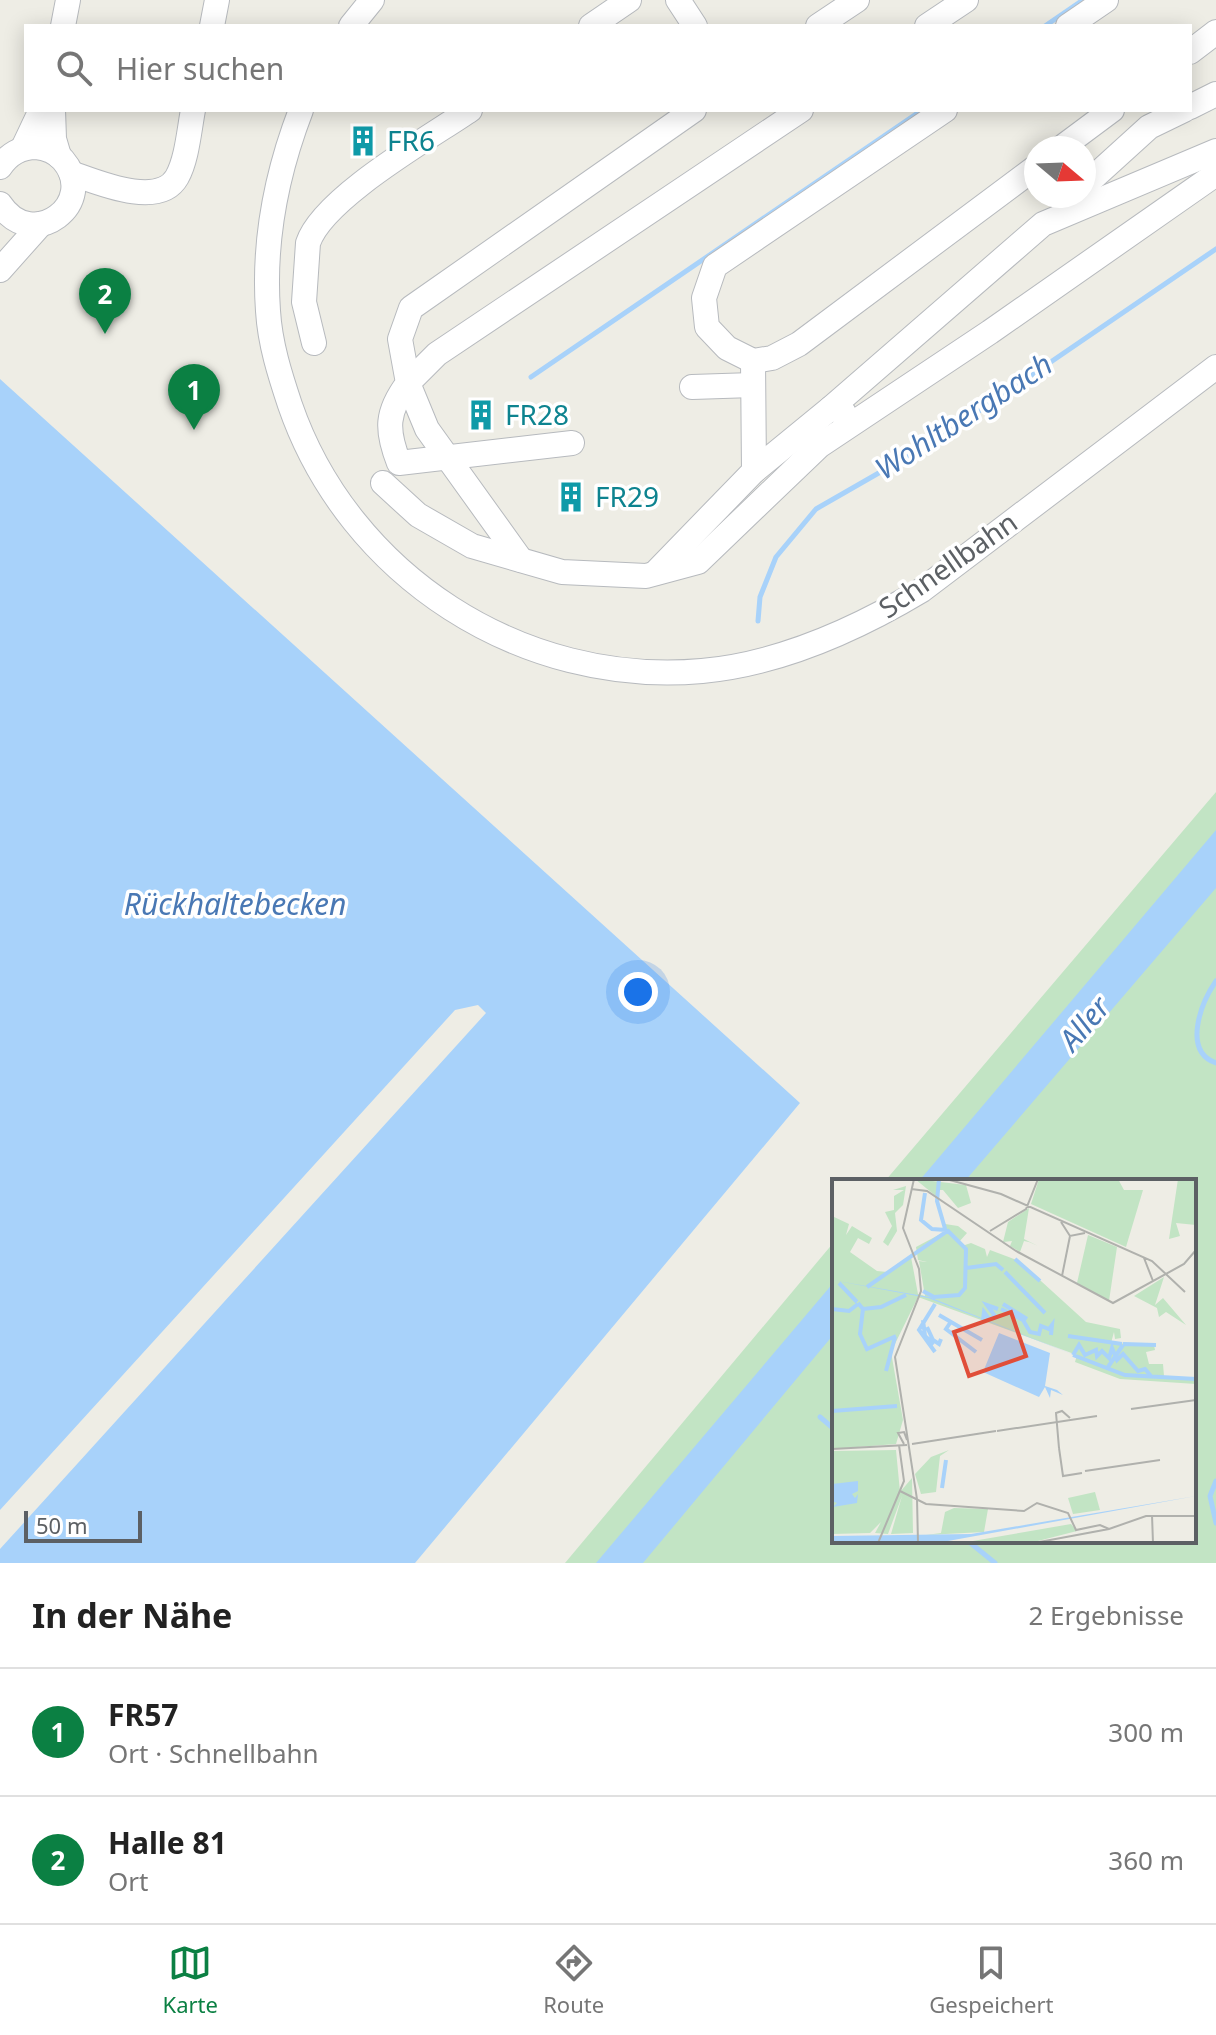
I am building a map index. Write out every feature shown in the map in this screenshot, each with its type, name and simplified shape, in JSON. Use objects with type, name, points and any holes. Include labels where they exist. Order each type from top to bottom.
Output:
[{"type":"street","points":[[63,24],[68,0]]},
{"type":"street","points":[[212,24],[217,0]]},
{"type":"street","points":[[353,24],[372,0]]},
{"type":"street","points":[[594,24],[629,0]]},
{"type":"street","points":[[678,0],[694,24]]},
{"type":"street","points":[[821,24],[857,0]]},
{"type":"street","points":[[930,24],[966,0]]},
{"type":"street","points":[[1071,24],[1106,0]]},
{"type":"street","points":[[1192,50],[1216,32]]},
{"type":"street","points":[[1192,106],[1216,94]]},
{"type":"street","points":[[7,160],[40,112]]},
{"type":"street","points":[[0,267],[6,211],[29,225],[41,224],[58,216],[70,202],[73,190],[54,139],[53,112]]},
{"type":"street","points":[[70,202],[123,190],[154,191],[171,185],[180,169],[193,112]]},
{"type":"street","name":"Schnellbahn","points":[[300,112],[273,197],[267,250],[268,313],[277,367],[298,428],[324,479],[356,524],[398,570],[436,600],[487,629],[550,654],[589,665],[646,672],[702,671],[745,664],[798,648],[872,618],[922,590],[1216,367]]},
{"type":"street","points":[[314,343],[304,302],[311,234],[331,210],[354,190],[467,112]]},
{"type":"street","points":[[521,560],[427,429],[408,383],[400,339],[411,308],[691,112]]},
{"type":"street","points":[[572,443],[399,463],[389,438],[394,402],[437,354],[798,112]]},
{"type":"street","points":[[942,112],[715,266],[704,298],[707,327],[727,348],[753,361],[772,358],[799,344],[1024,176]]},
{"type":"street","points":[[1077,136],[1109,112]]},
{"type":"street","points":[[1096,175],[1149,127],[1180,112]]},
{"type":"street","points":[[7,160],[43,148],[65,165],[123,190]]},
{"type":"street","points":[[1043,224],[1216,151]]},
{"type":"street","points":[[383,483],[418,515],[472,546],[562,572],[646,576],[698,562],[819,446],[990,332],[1216,174]]},
{"type":"street","points":[[653,574],[754,471],[1060,208]]},
{"type":"street","points":[[0,267],[41,224]]},
{"type":"street","points":[[753,361],[754,471]]},
{"type":"street","points":[[692,387],[753,385]]},
{"type":"street","points":[[831,408],[860,419]]},
{"type":"green space","points":[[1216,792],[1216,1563],[565,1563],[832,1244],[832,1543],[1196,1543],[1196,1179],[887,1179]]},
{"type":"water","name":"Rückhaltebecken","points":[[0,379],[800,1103],[415,1563],[0,1563],[0,1549],[486,1013],[478,1005],[455,1010],[0,1510]]},
{"type":"water","name":"Aller","points":[[1216,830],[1216,888],[967,1179],[921,1179]]},
{"type":"water","points":[[832,1284],[832,1336],[643,1563],[596,1563]]},
{"type":"waterway","points":[[1048,24],[1083,0]]},
{"type":"waterway","points":[[531,377],[919,112]]},
{"type":"waterway","name":"Wohltbergbach","points":[[758,621],[760,597],[776,557],[816,509],[938,439],[1216,249]]},
{"type":"waterway","points":[[1216,981],[1200,1013],[1197,1038],[1206,1057],[1216,1063]]},
{"type":"waterway","points":[[820,1417],[832,1427]]},
{"type":"waterway","points":[[1216,1481],[1210,1496],[1216,1523]]},
{"type":"waterway","points":[[970,1543],[995,1563]]},
{"type":"place","name":"FR6","points":[[363,141]]},
{"type":"place","name":"Halle 81","points":[[105,334]]},
{"type":"place","name":"FR28","points":[[481,415]]},
{"type":"place","name":"FR57","points":[[194,430]]},
{"type":"place","name":"FR29","points":[[571,497]]}]
